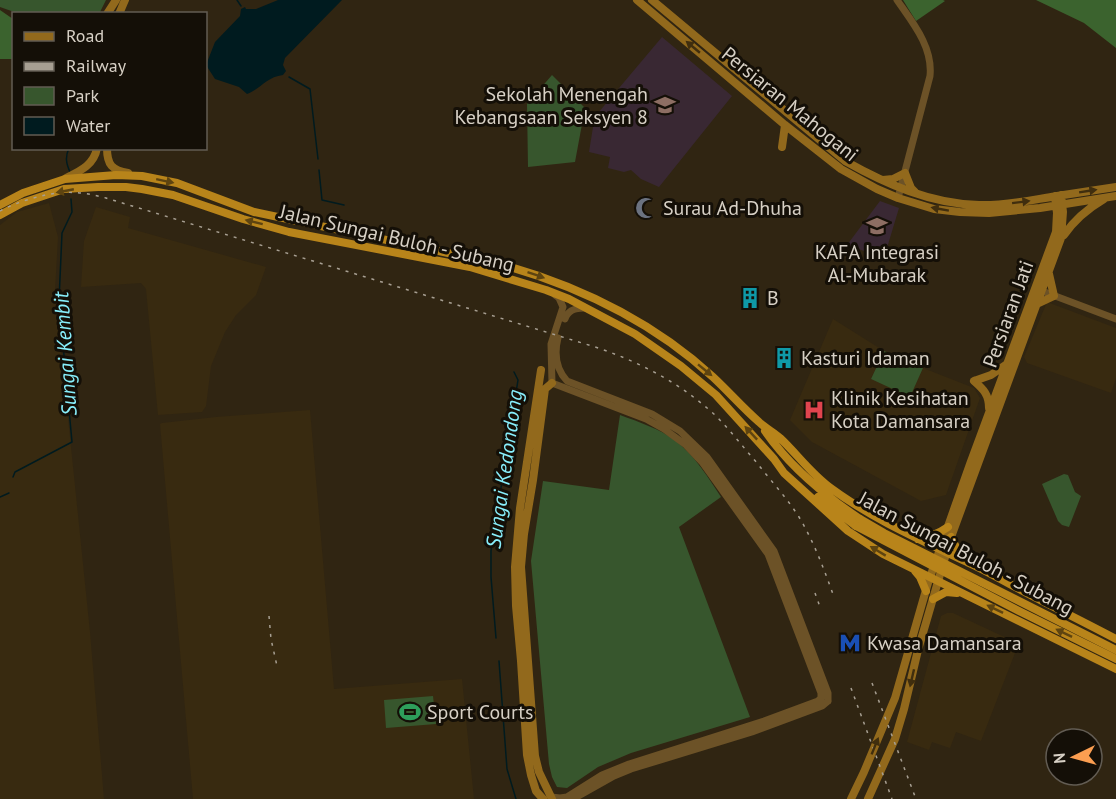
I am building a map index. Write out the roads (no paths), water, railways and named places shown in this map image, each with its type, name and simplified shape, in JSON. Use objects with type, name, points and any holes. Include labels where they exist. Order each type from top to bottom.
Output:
[{"type":"highway","name":"Jalan Sungai Buloh - Subang","points":[[0,205],[23,193],[65,179],[142,176],[177,183],[254,212],[500,264],[531,272],[562,284],[594,297],[654,332],[713,377],[760,423],[779,437],[831,489],[917,539],[968,562],[1116,639]]},
{"type":"highway","name":"Jalan Sungai Buloh - Subang","points":[[0,215],[22,203],[64,189],[98,187],[142,189],[173,195],[289,232],[470,267],[569,299],[635,334],[681,366],[716,395],[784,473],[848,531],[883,554],[910,568],[1116,669]]},
{"type":"highway","name":"Jalan Sungai Buloh - Subang","points":[[760,423],[776,447],[812,483],[830,499],[860,519],[1116,650]]},
{"type":"highway","name":"Jalan Sungai Buloh - Subang","points":[[774,459],[836,512],[856,526],[1116,659]]},
{"type":"highway","points":[[926,591],[920,577],[910,568],[921,557],[921,548],[917,539],[931,537],[948,527]]},
{"type":"highway","name":"Jalan Sungai Buloh - Subang","points":[[951,537],[959,553],[968,562]]},
{"type":"highway","points":[[955,590],[953,581],[958,571],[962,568],[977,567]]},
{"type":"highway","points":[[933,599],[946,592],[966,595]]},
{"type":"main road","name":"Persiaran Mahogani","points":[[637,0],[785,125],[841,169],[876,189],[934,209],[989,213],[1040,208],[1112,196]]},
{"type":"main road","name":"Persiaran Mahogani","points":[[652,0],[845,161],[901,189],[940,200],[992,205],[1116,187]]},
{"type":"main road","points":[[785,125],[784,145],[795,139],[805,140]]},
{"type":"main road","points":[[65,179],[87,166],[94,159],[96,150]]},
{"type":"main road","points":[[107,150],[108,162],[112,167],[118,171],[142,176]]},
{"type":"main road","points":[[882,180],[893,179],[905,173],[911,188],[917,194]]},
{"type":"main road","name":"Persiaran Jati","points":[[943,551],[951,537],[1061,238],[1063,229],[1058,196]]},
{"type":"main road","points":[[1061,238],[1083,213],[1112,196]]},
{"type":"main road","name":"Persiaran Jati","points":[[943,551],[948,527],[1056,232],[1059,205]]},
{"type":"main road","points":[[1040,208],[1050,212],[1057,222]]},
{"type":"main road","points":[[1037,304],[1054,296],[1049,272]]},
{"type":"main road","points":[[989,412],[988,396],[974,381],[991,375],[1007,364]]},
{"type":"main road","points":[[541,370],[520,508],[515,567],[527,755],[536,791],[549,798]]},
{"type":"main road","points":[[549,798],[535,756],[521,567],[545,389],[552,379]]},
{"type":"main road","points":[[870,798],[895,739],[904,709],[933,599],[934,579],[943,551]]},
{"type":"main road","points":[[851,799],[895,698],[926,591],[934,579]]},
{"type":"street","points":[[897,0],[927,48],[931,67],[898,198]]},
{"type":"street","points":[[546,290],[560,298],[563,307],[551,344],[552,379]]},
{"type":"street","points":[[1032,296],[1042,291],[1116,319]]},
{"type":"street","points":[[567,381],[557,365],[556,344],[567,313],[579,308],[590,309]]},
{"type":"street","points":[[552,379],[557,365]]},
{"type":"street","points":[[552,379],[567,381],[652,414],[680,431],[707,458],[774,551],[828,693],[825,699]]},
{"type":"street","points":[[552,379],[657,424],[675,435],[702,462],[768,554],[825,699]]},
{"type":"street","points":[[573,799],[631,769],[751,729],[825,699]]},
{"type":"street","points":[[549,798],[567,797],[602,775],[629,764],[751,729]]},
{"type":"water","points":[[278,0],[342,0],[285,58],[283,65],[286,71],[283,75],[272,78],[247,94],[239,87],[215,79],[207,62],[215,42],[240,16],[241,9],[245,7],[256,9]]},
{"type":"waterway","points":[[237,0],[241,6]]},
{"type":"waterway","points":[[289,77],[310,89],[318,159]]},
{"type":"waterway","name":"Sungai Kembit","points":[[68,150],[66,160],[70,172]]},
{"type":"waterway","points":[[319,170],[322,200],[344,205]]},
{"type":"waterway","name":"Sungai Kembit","points":[[13,477],[15,472],[72,442],[59,301],[62,233],[72,212],[71,199]]},
{"type":"waterway","name":"Sungai Kedondong","points":[[496,638],[491,551],[518,380],[514,372]]},
{"type":"waterway","name":"Sungai Kembit","points":[[0,497],[9,493]]},
{"type":"waterway","name":"Sungai Kedondong","points":[[499,661],[507,769],[516,799]]},
{"type":"railway","points":[[0,211],[21,202],[52,194],[65,192],[89,194],[626,358],[687,392],[721,421],[799,517],[814,546],[834,597]]},
{"type":"railway","points":[[815,593],[820,607]]},
{"type":"railway","points":[[269,616],[277,666]]},
{"type":"railway","points":[[872,683],[916,799]]},
{"type":"railway","points":[[851,688],[892,799]]},
{"type":"place","name":"Sekolah Menengah Kebangsaan Seksyen 8","points":[[665,105]]},
{"type":"place","name":"Surau Ad-Dhuha","points":[[646,208]]},
{"type":"place","name":"KAFA Integrasi Al-Mubarak","points":[[877,226]]},
{"type":"place","name":"B","points":[[750,298]]},
{"type":"place","name":"Kasturi Idaman","points":[[784,358]]},
{"type":"place","name":"Klinik Kesihatan Kota Damansara","points":[[814,410]]},
{"type":"place","name":"Kwasa Damansara","points":[[850,643]]},
{"type":"place","name":"Sport Courts","points":[[410,712]]}]
